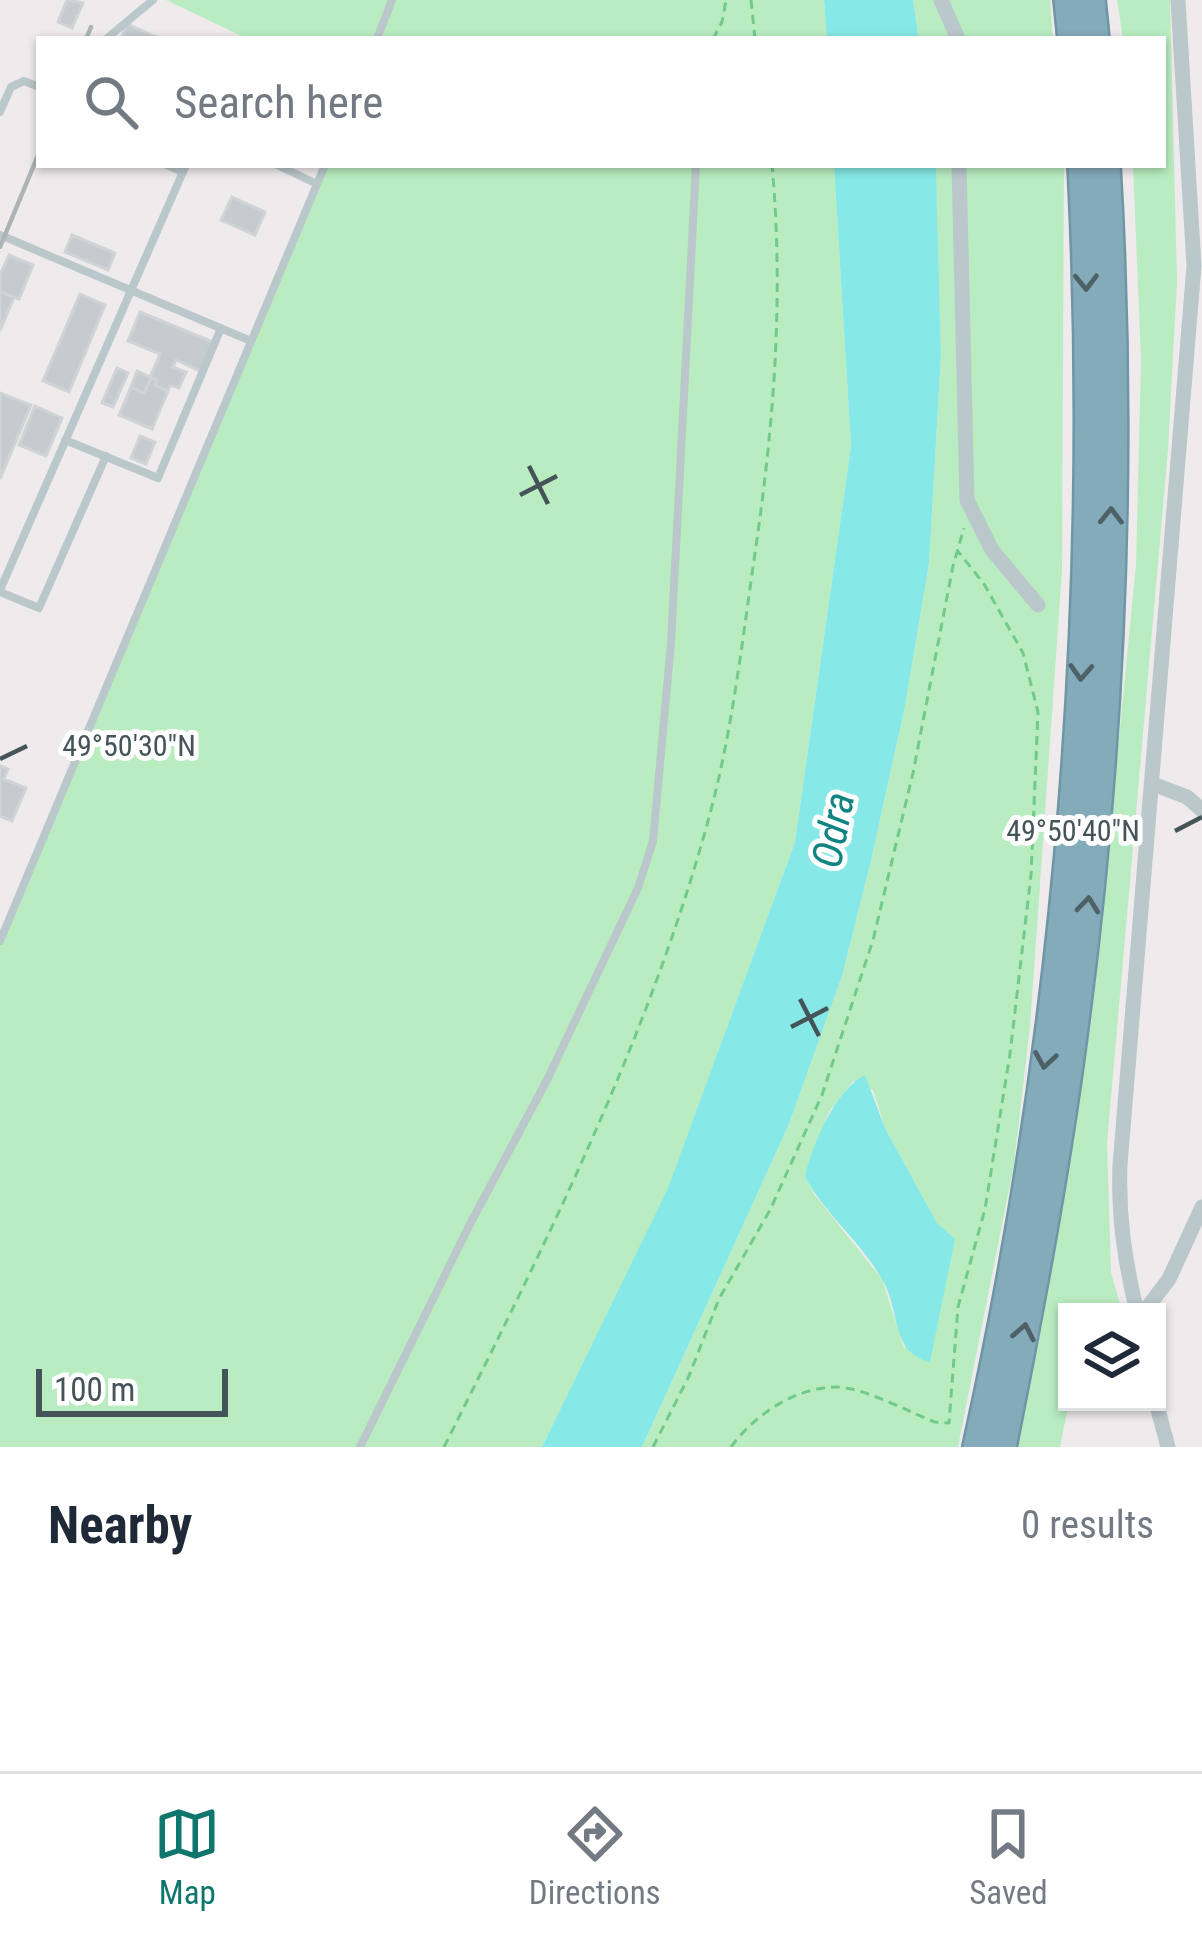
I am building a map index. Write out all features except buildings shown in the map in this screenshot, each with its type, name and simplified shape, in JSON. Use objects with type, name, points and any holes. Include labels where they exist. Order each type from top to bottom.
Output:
[{"type":"highway","points":[[1068,0],[1072,36]]},
{"type":"highway","points":[[1091,0],[1095,36]]},
{"type":"highway","points":[[976,1447],[1018,1237],[1050,1029],[1078,745],[1087,541],[1082,168]]},
{"type":"highway","points":[[1002,1447],[1041,1247],[1073,1034],[1097,797],[1112,477],[1106,168]]},
{"type":"street","points":[[941,0],[957,36]]},
{"type":"street","points":[[1137,1303],[1123,1256],[1120,1166],[1198,269],[1178,0]]},
{"type":"street","points":[[959,168],[969,509],[992,550],[1038,605]]},
{"type":"street","points":[[1153,784],[1187,797],[1202,811]]},
{"type":"street","points":[[1148,1303],[1168,1279],[1202,1207]]},
{"type":"street","points":[[1158,1411],[1168,1447]]},
{"type":"lane","points":[[110,36],[153,0]]},
{"type":"lane","points":[[378,36],[392,0]]},
{"type":"lane","points":[[0,112],[10,87],[25,80],[36,86]]},
{"type":"lane","points":[[106,456],[39,608],[0,591],[184,168]]},
{"type":"lane","points":[[283,168],[317,184]]},
{"type":"lane","points":[[0,941],[324,168]]},
{"type":"lane","points":[[359,1447],[575,1021],[638,888],[653,841],[671,643],[695,168]]},
{"type":"lane","points":[[0,235],[251,341]]},
{"type":"lane","points":[[65,440],[158,478],[221,328]]},
{"type":"path","points":[[715,36],[726,0]]},
{"type":"path","points":[[751,0],[755,36]]},
{"type":"path","points":[[444,1447],[622,1069],[709,818],[767,468],[778,338],[772,168]]},
{"type":"path","points":[[652,1447],[689,1376],[719,1299],[770,1210],[822,1095],[872,940],[969,509]]},
{"type":"path","points":[[731,1447],[766,1413],[796,1394],[839,1386],[949,1423],[958,1307],[985,1209],[1010,1054],[1030,875],[1038,712],[1023,652],[984,584],[957,550]]},
{"type":"green space","points":[[166,0],[824,0],[827,36],[242,36]]},
{"type":"green space","points":[[913,0],[1050,0],[1053,36],[919,36]]},
{"type":"green space","points":[[1117,0],[1170,0],[1177,281],[1168,450],[1107,1143],[1111,1272],[1120,1303],[1058,1303],[1058,1411],[1067,1411],[1060,1447],[1017,1447],[1091,1024],[1136,564],[1141,360],[1133,168],[1166,168],[1166,36],[1123,36]]},
{"type":"green space","points":[[324,168],[834,168],[851,446],[795,842],[668,1189],[542,1447],[0,1447],[0,941]]},
{"type":"green space","points":[[935,168],[1064,168],[1062,571],[1030,1027],[1014,1164],[958,1447],[642,1447],[789,1124],[842,976],[905,706],[929,564],[941,356]],"holes":[[[853,1081],[873,1090],[885,1128],[937,1223],[949,1235],[904,1348],[882,1279],[805,1177],[829,1112]]]},
{"type":"water","points":[[824,0],[913,0],[919,36],[827,36]]},
{"type":"water","name":"Odra","points":[[834,168],[936,168],[941,356],[929,564],[905,706],[842,976],[789,1124],[642,1447],[542,1447],[668,1188],[795,842],[851,446]]},
{"type":"water","points":[[865,1075],[885,1128],[937,1223],[955,1239],[930,1362],[903,1342],[877,1270],[805,1177],[835,1105]]},
{"type":"railway","points":[[87,36],[91,27]]},
{"type":"railway","points":[[0,247],[36,160]]}]
